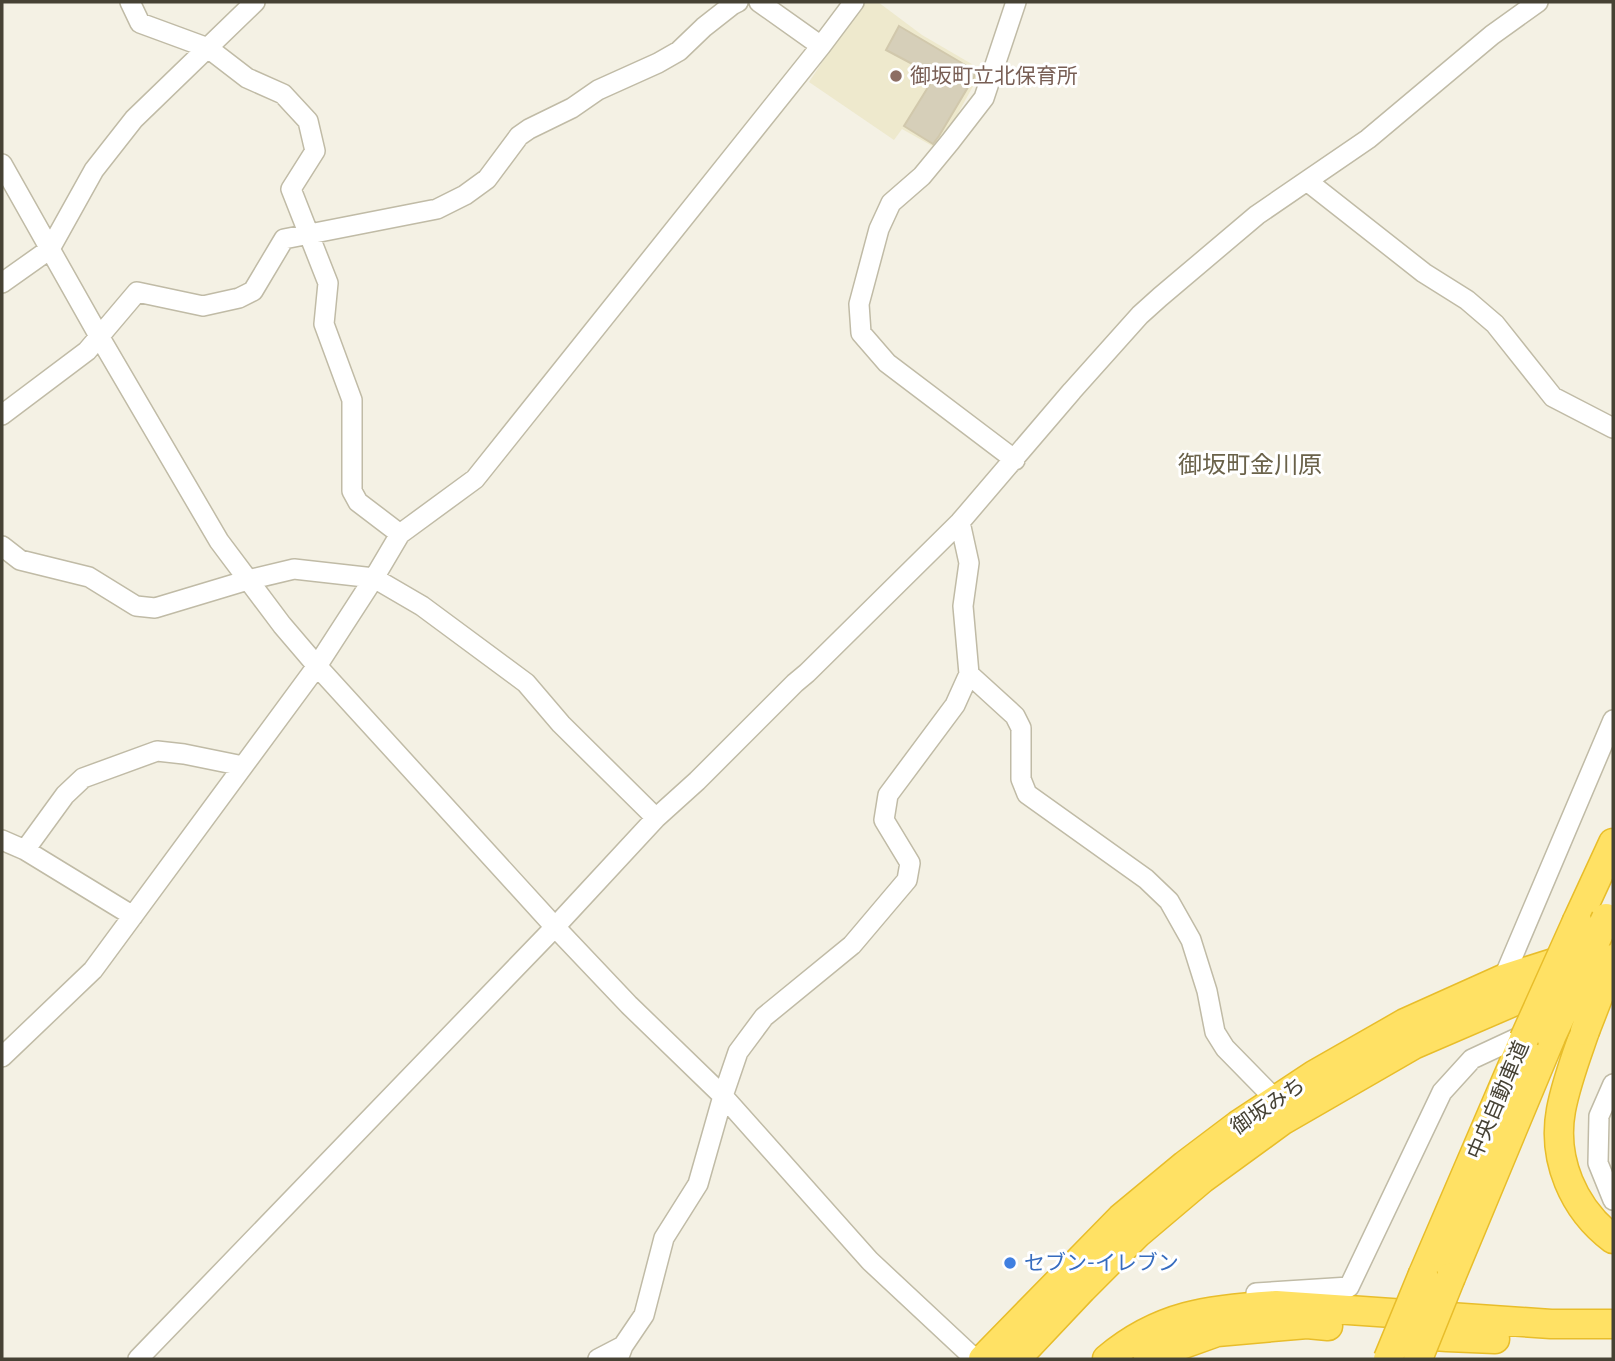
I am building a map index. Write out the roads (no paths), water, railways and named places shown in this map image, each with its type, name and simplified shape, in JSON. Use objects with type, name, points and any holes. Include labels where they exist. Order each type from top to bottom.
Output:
[{"type":"highway","name":"中央自動車道","points":[[1418,1359],[1451,1277],[1538,1038],[1577,921],[1613,843]]},
{"type":"highway","name":"御坂みち","points":[[983,1359],[1121,1218],[1238,1125],[1314,1074],[1405,1023],[1503,979],[1611,921]]},
{"type":"highway","name":"中央自動車道","points":[[1388,1359],[1415,1274],[1474,1155],[1538,1038],[1611,921]]},
{"type":"highway","points":[[1613,959],[1567,1086],[1560,1111],[1558,1140],[1563,1166],[1574,1195],[1587,1216],[1613,1239]]},
{"type":"highway","name":"御坂みち","points":[[1016,1359],[1137,1234],[1202,1179],[1283,1120],[1413,1045],[1528,995],[1613,968]]},
{"type":"highway","points":[[1374,1359],[1415,1274]]},
{"type":"highway","points":[[1107,1359],[1147,1331],[1203,1312],[1243,1307],[1276,1305],[1551,1324],[1613,1324]]},
{"type":"highway","points":[[1148,1359],[1217,1332],[1307,1324],[1447,1338],[1613,1341]]},
{"type":"street","points":[[130,2],[140,23],[208,48],[247,78],[283,94],[309,121],[315,151],[290,189],[328,283],[324,324],[352,400],[352,491],[358,502],[400,534]]},
{"type":"street","points":[[2,283],[50,249],[94,170],[134,119],[255,2]]},
{"type":"street","points":[[2,415],[87,351],[137,292],[203,306],[239,298],[253,291],[284,239],[437,209],[465,195],[487,179],[519,136],[529,128],[572,108],[598,90],[679,51],[704,27],[738,2]]},
{"type":"street","points":[[759,2],[821,46]]},
{"type":"street","points":[[2,1057],[93,970],[317,666],[400,534],[475,479],[854,2]]},
{"type":"street","points":[[1015,460],[887,363],[861,332],[859,304],[879,229],[891,203],[922,176],[984,97],[1016,2]]},
{"type":"street","points":[[138,1359],[555,927],[656,818],[960,522],[1140,315],[1257,215],[1368,139],[1492,35],[1538,2]]},
{"type":"street","points":[[2,164],[191,495],[219,541],[282,625],[555,927],[629,1005],[723,1096],[870,1261],[975,1359]]},
{"type":"street","points":[[1307,181],[1424,273],[1466,300],[1495,324],[1553,397],[1613,428]]},
{"type":"street","points":[[598,1359],[621,1352],[644,1315],[664,1238],[698,1184],[738,1052],[764,1017],[852,945],[907,880],[910,863],[884,820],[888,795],[955,705],[969,674],[963,606],[969,563],[960,522]]},
{"type":"street","points":[[2,546],[20,560],[89,577],[136,606],[155,608],[294,569],[374,578],[422,606],[526,684],[561,724],[656,818]]},
{"type":"street","points":[[969,674],[1015,716],[1021,728],[1021,779],[1027,794],[1146,879],[1169,901],[1191,940],[1207,991],[1215,1032],[1225,1048],[1276,1100]]},
{"type":"street","points":[[1503,979],[1613,720]]},
{"type":"street","points":[[24,850],[65,795],[83,778],[157,751],[243,766]]},
{"type":"street","points":[[2,840],[24,850],[133,916]]},
{"type":"street","points":[[1092,1359],[1114,1339],[1178,1308],[1247,1294],[1349,1287],[1441,1092],[1472,1059],[1613,992]]},
{"type":"street","points":[[1613,1084],[1599,1116],[1598,1163],[1613,1200]]},
{"type":"place","name":"御坂町立北保育所","points":[[896,76]]},
{"type":"place","name":"セブン-イレブン","points":[[1010,1263]]},
{"type":"district","name":"御坂町金川原","points":[[1250,465]]}]
